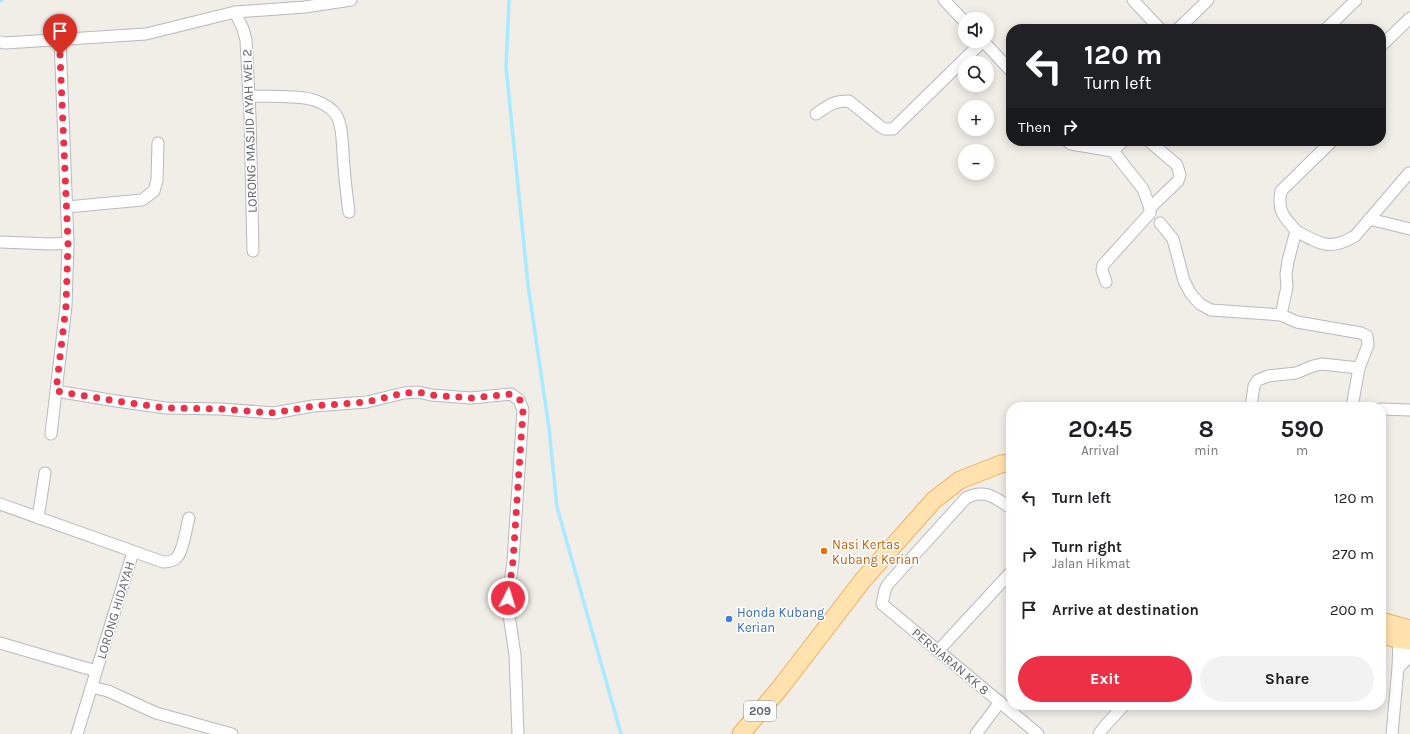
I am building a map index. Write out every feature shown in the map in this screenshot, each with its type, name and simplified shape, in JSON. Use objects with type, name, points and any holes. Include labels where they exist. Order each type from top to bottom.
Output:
[{"type":"main road","name":"209","points":[[741,734],[780,688],[863,580],[934,500],[960,480],[1001,464],[1006,464]]},
{"type":"main road","points":[[1386,624],[1407,639]]},
{"type":"main road","points":[[1386,635],[1407,639]]},
{"type":"street","points":[[0,42],[5,43],[146,34],[235,12],[305,7],[351,0]]},
{"type":"street","points":[[944,0],[958,15]]},
{"type":"street","points":[[1133,0],[1155,24]]},
{"type":"street","points":[[1183,24],[1208,0]]},
{"type":"street","points":[[1331,24],[1356,0]]},
{"type":"street","name":"LORONG MASJID AYAH WEI 2","points":[[235,12],[243,29],[246,40],[253,251]]},
{"type":"street","points":[[1386,41],[1410,18]]},
{"type":"street","points":[[51,434],[66,306],[68,243],[60,39]]},
{"type":"street","points":[[816,114],[831,103],[849,101],[881,127],[885,129],[893,129],[976,48]]},
{"type":"street","points":[[990,48],[1006,66]]},
{"type":"street","points":[[248,96],[304,98],[327,107],[335,113],[340,128],[343,145],[343,164],[349,212]]},
{"type":"street","points":[[67,207],[142,200],[154,192],[157,180],[158,143]]},
{"type":"street","points":[[1083,146],[1113,151],[1143,189],[1150,208],[1150,213],[1103,265],[1102,270],[1106,282]]},
{"type":"street","points":[[1113,151],[1118,146]]},
{"type":"street","points":[[1150,208],[1178,181],[1180,176],[1177,165],[1155,146]]},
{"type":"street","points":[[1327,146],[1281,191],[1279,203],[1281,213],[1296,231],[1320,243],[1332,244],[1344,242],[1355,236],[1409,173]]},
{"type":"street","points":[[1369,219],[1410,229]]},
{"type":"street","points":[[1160,223],[1173,239],[1184,281],[1191,294],[1200,304],[1211,310],[1281,315],[1297,322],[1364,334],[1368,339],[1368,345],[1359,368],[1353,402]]},
{"type":"street","points":[[1281,315],[1287,287],[1286,274],[1288,261],[1296,231]]},
{"type":"street","points":[[0,242],[51,244],[68,243]]},
{"type":"street","points":[[1252,402],[1254,386],[1258,380],[1268,376],[1296,374],[1313,366],[1322,364],[1359,368]]},
{"type":"street","points":[[56,391],[166,408],[221,409],[274,413],[313,406],[367,402],[404,393],[418,392],[431,395],[471,398],[511,394],[520,400],[523,410],[523,417],[513,561],[508,598],[514,655],[518,734]]},
{"type":"street","points":[[1386,409],[1410,410]]},
{"type":"street","points":[[38,518],[45,473]]},
{"type":"street","name":"PERSIARAN KK 8","points":[[1006,505],[990,495],[979,493],[966,498],[892,579],[885,590],[882,604],[938,651],[1006,704]]},
{"type":"street","name":"LORONG HIDAYAH","points":[[0,504],[133,552],[77,734]]},
{"type":"street","points":[[133,552],[163,562],[171,561],[178,557],[182,549],[189,518]]},
{"type":"street","points":[[938,651],[1006,577]]},
{"type":"street","points":[[1392,734],[1398,668],[1407,639]]},
{"type":"street","points":[[0,643],[96,671]]},
{"type":"street","points":[[91,687],[108,691],[156,713],[232,734]]},
{"type":"street","points":[[976,734],[1006,704]]},
{"type":"street","name":"PERSIARAN KK 8","points":[[1012,710],[1038,734]]},
{"type":"street","points":[[1099,734],[1104,726],[1119,710]]},
{"type":"waterway","points":[[509,0],[506,67],[528,285],[549,428],[557,507],[621,734]]},
{"type":"place","name":"Nasi Kertas Kubang Kerian","points":[[824,551]]},
{"type":"place","name":"Honda Kubang Kerian","points":[[729,619]]},
{"type":"route","points":[[60,55],[68,243],[66,306],[56,391],[166,408],[221,409],[274,413],[313,406],[367,402],[404,393],[418,392],[431,395],[471,398],[511,394],[520,400],[523,410],[513,561],[508,598]]}]
